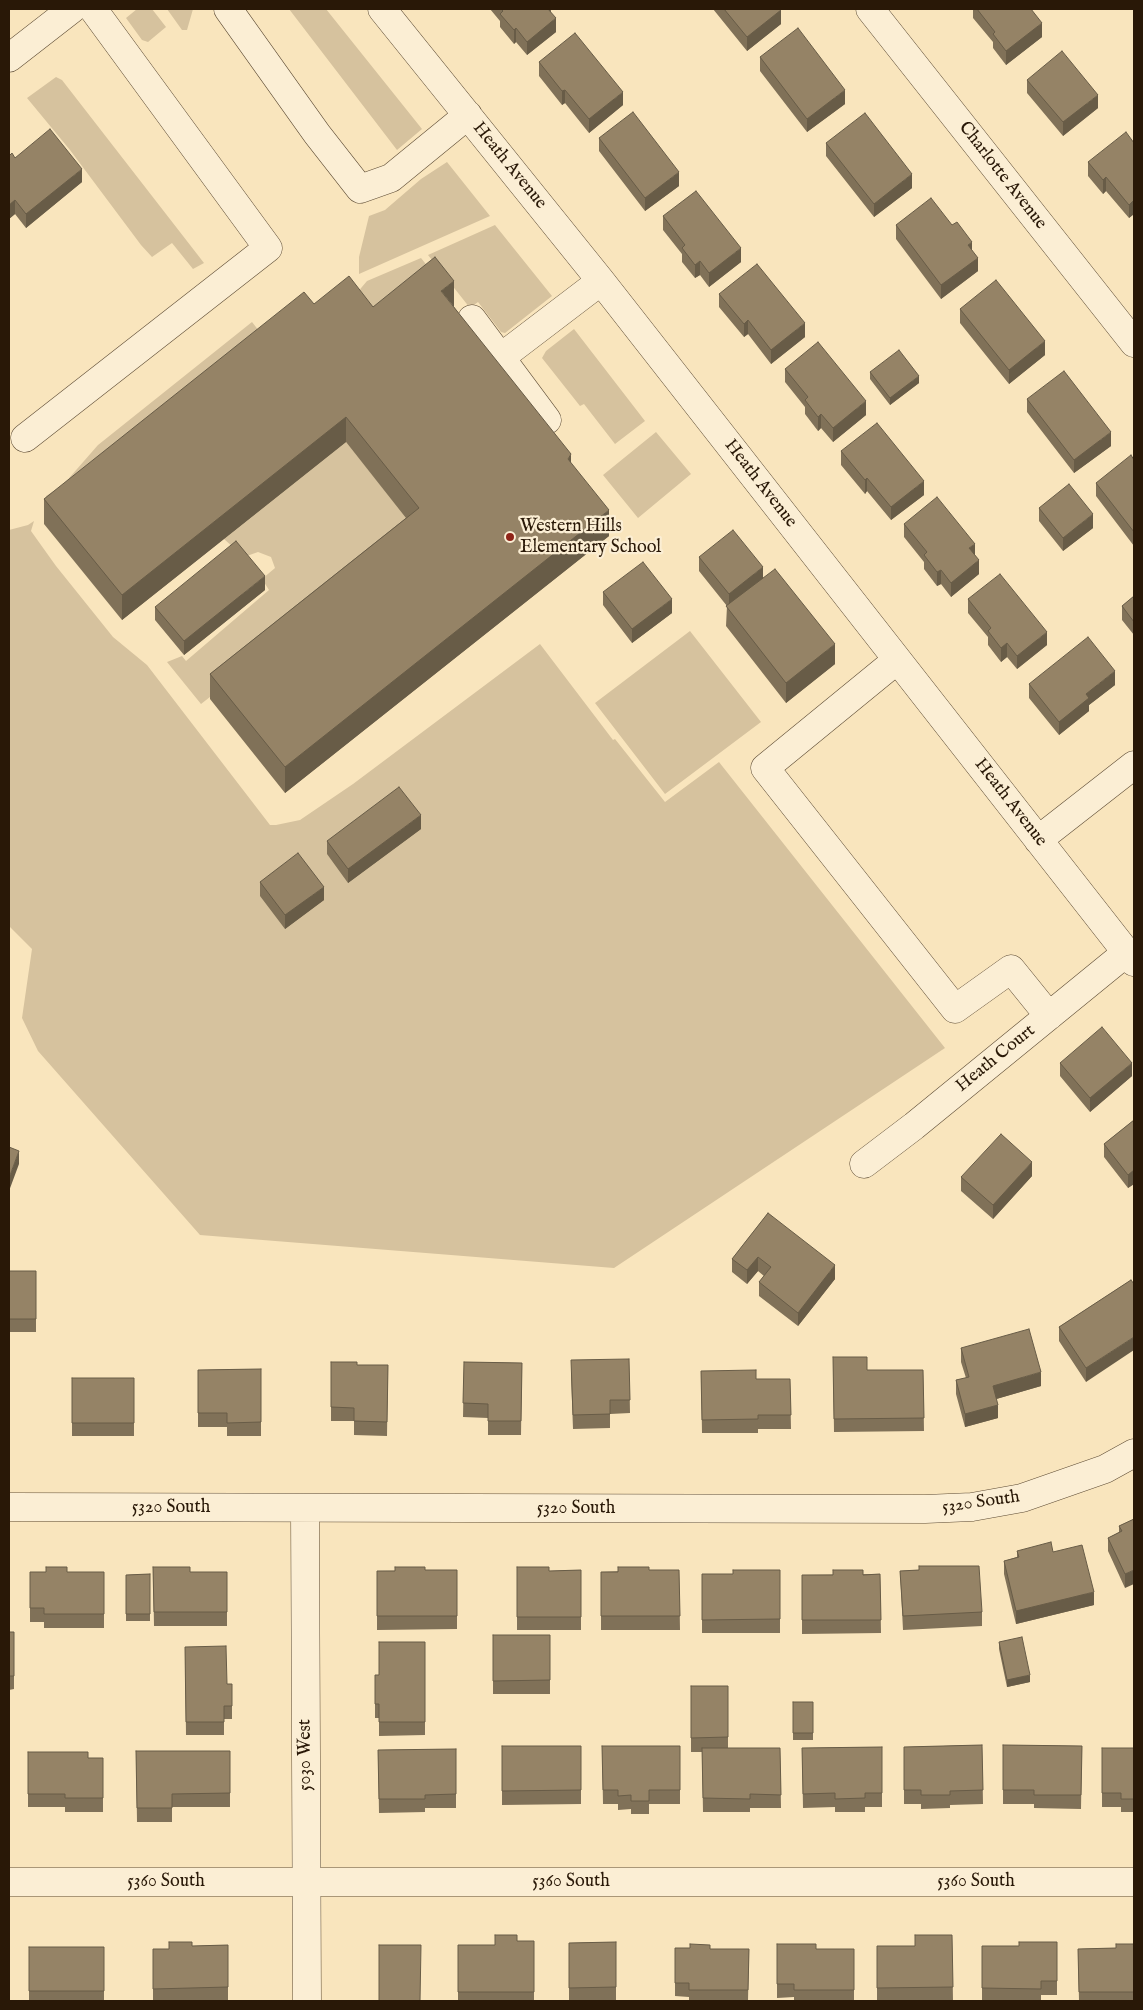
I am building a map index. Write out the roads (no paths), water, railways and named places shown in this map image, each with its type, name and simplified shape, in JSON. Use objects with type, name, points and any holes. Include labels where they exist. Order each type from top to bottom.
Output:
[{"type":"street","points":[[9,58],[72,9]]},
{"type":"street","points":[[25,438],[268,248],[94,9]]},
{"type":"street","points":[[228,9],[360,190],[391,178],[468,115]]},
{"type":"street","name":"Heath Avenue","points":[[382,9],[601,281],[1130,958]]},
{"type":"street","name":"Charlotte Avenue","points":[[870,9],[1134,343]]},
{"type":"street","points":[[500,358],[601,281]]},
{"type":"street","points":[[472,319],[546,420]]},
{"type":"street","points":[[897,660],[765,768],[955,1009],[1011,970],[1049,1016]]},
{"type":"street","points":[[1038,840],[1134,765]]},
{"type":"street","name":"Heath Court","points":[[864,1164],[914,1126],[1049,1016],[1130,958]]},
{"type":"street","name":"5320 South","points":[[9,1507],[925,1509],[972,1507],[1031,1495],[1105,1470],[1134,1453]]},
{"type":"street","name":"5030 West","points":[[305,1508],[306,2001]]},
{"type":"street","name":"5360 South","points":[[9,1882],[1134,1882]]},
{"type":"place","name":"Western Hills Elementary School","points":[[510,537]]}]
